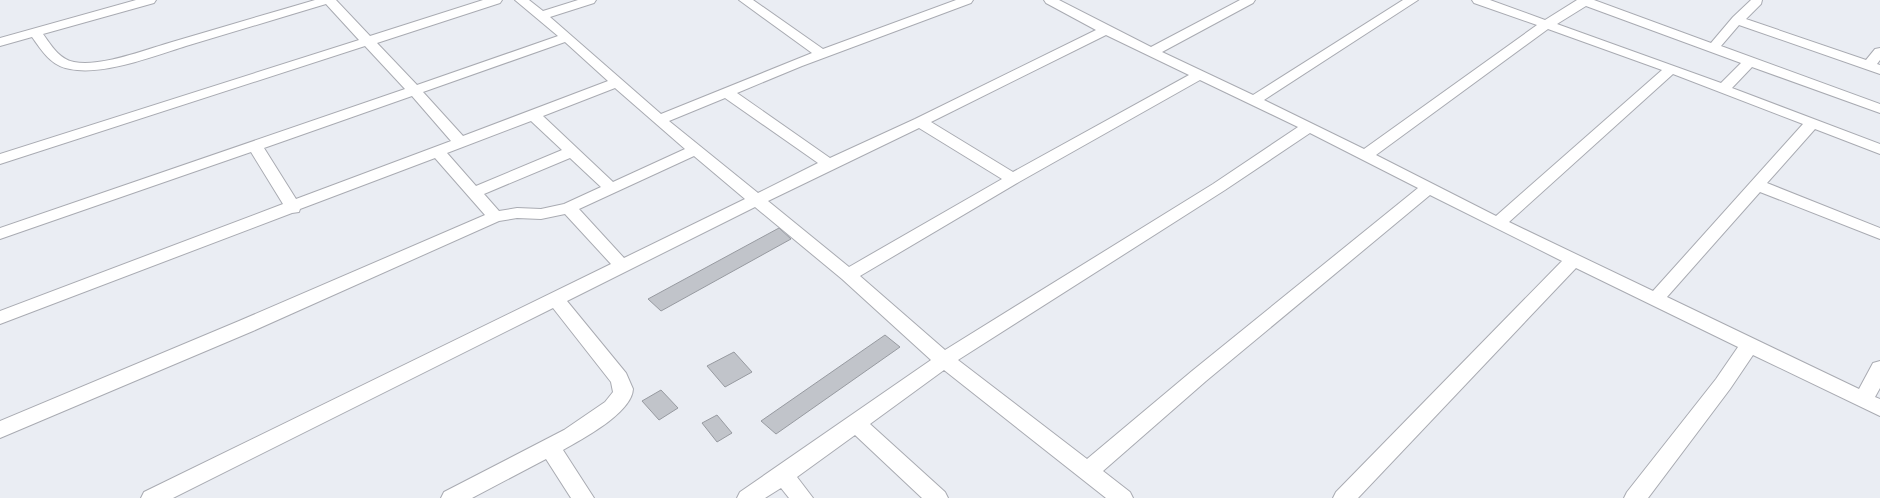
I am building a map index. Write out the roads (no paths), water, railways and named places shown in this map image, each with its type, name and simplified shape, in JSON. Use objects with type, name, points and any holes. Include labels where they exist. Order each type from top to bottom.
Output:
[{"type":"street","points":[[0,42],[150,0]]},
{"type":"street","points":[[35,32],[54,57],[65,63],[78,66],[98,65],[136,56],[328,0],[415,91],[460,142]]},
{"type":"street","points":[[0,159],[496,0]]},
{"type":"street","points":[[521,0],[542,16],[659,120],[848,275],[945,360],[1122,498]]},
{"type":"street","points":[[542,16],[590,0]]},
{"type":"street","points":[[745,0],[822,54]]},
{"type":"street","points":[[659,120],[822,54],[967,0]]},
{"type":"street","points":[[1052,0],[1106,30],[1309,127],[1573,260],[1872,404],[1880,368]]},
{"type":"street","points":[[1151,52],[1249,0]]},
{"type":"street","points":[[1253,101],[1412,0]]},
{"type":"street","points":[[1478,0],[1671,68],[1880,149]]},
{"type":"street","points":[[1364,156],[1546,25],[1585,0],[1880,109]]},
{"type":"street","points":[[1714,48],[1737,20],[1757,0]]},
{"type":"street","points":[[1737,20],[1874,68],[1880,52]]},
{"type":"street","points":[[152,498],[556,300],[621,265],[829,164],[920,122],[1106,30]]},
{"type":"street","points":[[0,234],[415,91],[566,37]]},
{"type":"street","points":[[1723,89],[1750,61]]},
{"type":"street","points":[[1498,223],[1671,68]]},
{"type":"street","points":[[848,275],[1013,179],[1199,75]]},
{"type":"street","points":[[0,318],[293,208],[460,142],[616,83]]},
{"type":"street","points":[[726,92],[829,164]]},
{"type":"street","points":[[533,115],[612,189]]},
{"type":"street","points":[[920,122],[1013,179]]},
{"type":"street","points":[[1655,300],[1812,123]]},
{"type":"street","points":[[748,498],[783,476],[945,360],[1219,188],[1309,127]]},
{"type":"street","points":[[255,146],[293,208]]},
{"type":"street","points":[[0,430],[261,320],[495,218],[517,213],[541,214],[569,208],[695,150]]},
{"type":"street","points":[[437,151],[495,218]]},
{"type":"street","points":[[473,193],[572,151]]},
{"type":"street","points":[[1757,185],[1880,234]]},
{"type":"street","points":[[1088,471],[1199,376],[1428,188]]},
{"type":"street","points":[[569,208],[621,265]]},
{"type":"street","points":[[1344,498],[1573,260]]},
{"type":"street","points":[[452,498],[550,448],[603,416],[618,401],[624,389],[619,378],[556,300]]},
{"type":"street","points":[[1635,498],[1723,384],[1750,345]]},
{"type":"street","points":[[856,424],[937,498]]},
{"type":"street","points":[[550,448],[583,498]]},
{"type":"street","points":[[783,476],[802,498]]}]
